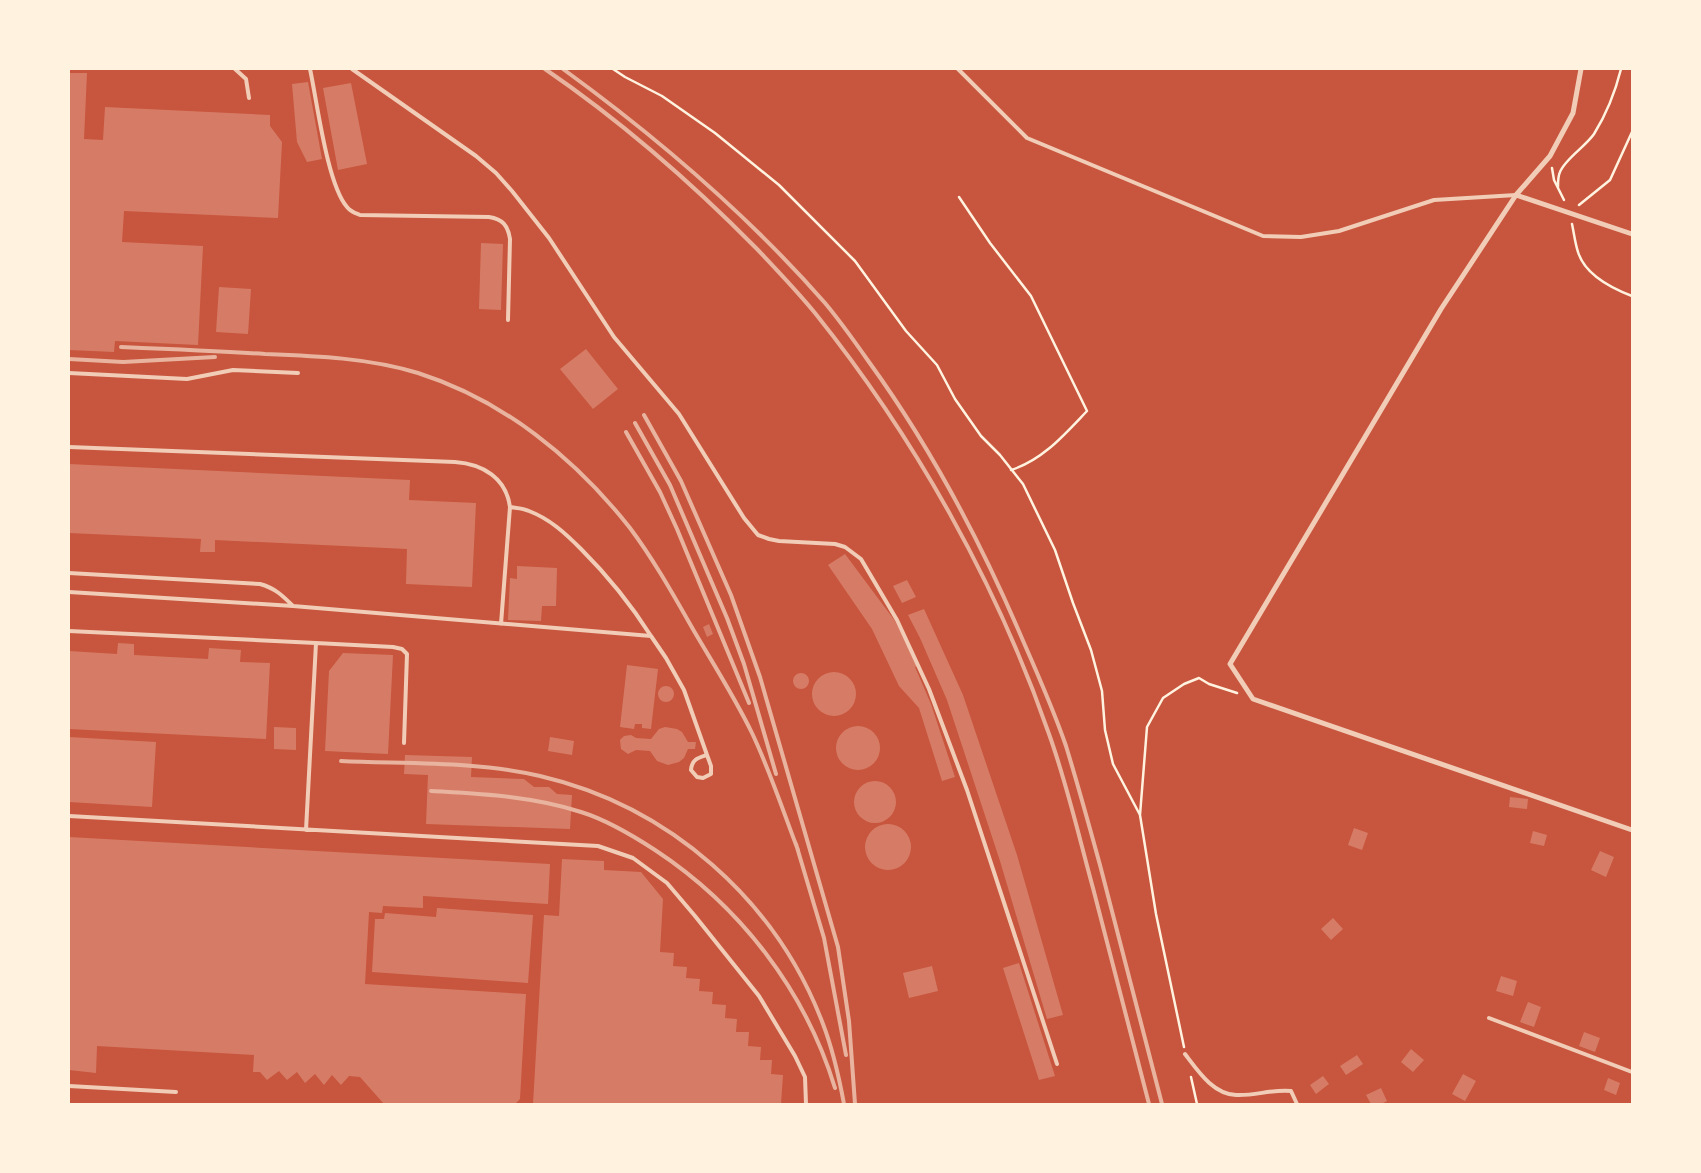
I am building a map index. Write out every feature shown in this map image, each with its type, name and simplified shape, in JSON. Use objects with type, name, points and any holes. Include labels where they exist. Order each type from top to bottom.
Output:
[{"type":"street","points":[[1581,69],[1573,114],[1550,156],[1516,195],[1441,309],[1230,664],[1253,699],[1632,830]]},
{"type":"street","points":[[1516,195],[1632,234]]},
{"type":"lane","points":[[235,69],[246,79],[249,98]]},
{"type":"lane","points":[[310,69],[330,168],[339,195],[347,208],[353,213],[360,215],[489,217],[503,222],[508,228],[510,239],[508,320]]},
{"type":"lane","points":[[352,69],[476,156],[496,173],[512,191],[549,238],[614,337],[679,414],[744,518],[758,535],[769,539],[835,544],[845,547],[861,559],[897,620],[929,689],[967,790],[1057,1064]]},
{"type":"lane","points":[[958,69],[1027,138],[1263,236],[1301,237],[1339,231],[1434,200],[1516,195]]},
{"type":"lane","points":[[69,373],[187,379],[232,370],[298,373]]},
{"type":"lane","points":[[69,447],[461,462],[476,466],[493,474],[506,493],[510,507],[501,624]]},
{"type":"lane","points":[[510,507],[542,516],[566,534],[616,585],[666,658],[684,690],[708,755],[712,770],[711,774],[703,778],[697,777],[691,770],[692,764],[695,760],[708,755]]},
{"type":"lane","points":[[69,573],[260,584],[271,587],[280,593],[293,606]]},
{"type":"lane","points":[[69,592],[293,606],[651,636]]},
{"type":"lane","points":[[69,631],[402,648],[407,654],[404,743]]},
{"type":"lane","points":[[306,830],[316,643]]},
{"type":"lane","points":[[69,816],[598,846],[633,858],[668,883],[759,996],[795,1056],[805,1077],[806,1104]]},
{"type":"lane","points":[[1489,1018],[1632,1072]]},
{"type":"lane","points":[[1185,1054],[1202,1075],[1222,1093],[1237,1096],[1279,1090],[1291,1091],[1297,1104]]},
{"type":"lane","points":[[69,1086],[176,1092]]},
{"type":"path","points":[[613,69],[662,96],[716,133],[778,185],[855,261],[906,331],[937,365],[955,399],[981,436],[1000,455],[1023,484],[1055,550],[1091,650],[1102,690],[1105,730],[1113,764],[1140,815]]},
{"type":"path","points":[[1558,189],[1559,173],[1564,164],[1580,151],[1604,117],[1616,92],[1621,69]]},
{"type":"path","points":[[1570,213],[1610,180],[1632,132]]},
{"type":"path","points":[[1550,156],[1554,180],[1570,213],[1578,253],[1586,268],[1606,283],[1632,296]]},
{"type":"path","points":[[959,197],[990,243],[1031,296],[1086,411],[1054,445],[1025,465],[1011,470]]},
{"type":"path","points":[[1197,1104],[1156,914],[1140,815],[1147,726],[1163,698],[1184,684],[1200,678],[1209,684],[1253,699]]},
{"type":"building","points":[[69,73],[87,73],[84,139],[103,140],[105,107],[270,115],[270,126],[282,142],[278,218],[124,211],[122,242],[203,246],[198,345],[115,341],[114,352],[69,350]]},
{"type":"building","points":[[308,82],[322,159],[307,162],[297,142],[292,84]]},
{"type":"building","points":[[351,83],[367,164],[338,170],[323,88]]},
{"type":"building","points":[[481,243],[503,244],[501,310],[479,309]]},
{"type":"building","points":[[219,287],[251,289],[248,334],[216,332]]},
{"type":"building","points":[[586,349],[618,389],[593,409],[560,369]]},
{"type":"building","points":[[69,464],[410,480],[409,500],[476,503],[472,587],[406,584],[407,549],[215,540],[215,552],[200,552],[201,539],[69,533]]},
{"type":"building","points":[[845,554],[895,621],[918,666],[915,667],[931,704],[955,777],[942,781],[919,708],[899,686],[872,629],[828,565]]},
{"type":"building","points":[[517,566],[557,568],[556,606],[542,606],[541,621],[508,620],[510,578],[517,579]]},
{"type":"building","points":[[907,580],[916,597],[902,603],[893,586]]},
{"type":"building","points":[[924,609],[963,695],[1017,855],[1063,1015],[1047,1019],[1000,861],[947,700],[908,615]]},
{"type":"building","points":[[709,624],[713,634],[707,637],[703,627]]},
{"type":"building","points":[[118,643],[134,644],[134,655],[208,659],[209,648],[241,650],[240,662],[270,663],[266,739],[69,729],[69,651],[117,654]]},
{"type":"building","points":[[343,653],[393,655],[388,754],[325,751],[329,671]]},
{"type":"building","points":[[627,665],[658,669],[651,729],[642,728],[642,724],[635,724],[634,729],[620,727]]},
{"type":"building","points":[[830,672],[838,672],[850,678],[856,694],[850,710],[838,716],[830,716],[818,710],[812,698],[812,690],[818,678]]},
{"type":"building","points":[[801,673],[807,675],[809,681],[807,687],[801,689],[795,687],[793,681],[795,675]]},
{"type":"building","points":[[666,686],[672,688],[674,694],[672,700],[666,702],[660,700],[658,694],[660,688]]},
{"type":"building","points":[[862,726],[874,732],[879,739],[879,757],[874,764],[867,769],[854,770],[846,767],[839,760],[836,744],[839,736],[846,729]]},
{"type":"building","points":[[274,727],[296,728],[296,750],[274,749]]},
{"type":"building","points":[[665,727],[682,732],[688,742],[696,742],[695,749],[688,749],[684,758],[679,762],[668,765],[657,761],[650,751],[636,750],[628,754],[621,749],[620,740],[624,736],[631,735],[636,738],[651,739],[659,729]]},
{"type":"building","points":[[69,737],[156,742],[152,807],[69,802]]},
{"type":"building","points":[[550,737],[574,741],[572,755],[548,751]]},
{"type":"building","points":[[405,755],[472,757],[471,777],[524,779],[534,787],[549,787],[557,794],[572,795],[570,829],[426,824],[428,775],[404,774]]},
{"type":"building","points":[[879,781],[887,784],[893,790],[896,802],[893,814],[887,820],[871,823],[863,820],[857,814],[854,798],[857,790],[863,784]]},
{"type":"building","points":[[1510,797],[1528,799],[1527,809],[1509,807]]},
{"type":"building","points":[[888,824],[901,828],[907,834],[911,847],[907,860],[901,866],[888,870],[875,866],[869,860],[865,847],[869,834],[875,828]]},
{"type":"building","points":[[1354,828],[1368,833],[1362,850],[1348,845]]},
{"type":"building","points":[[1533,831],[1547,835],[1544,846],[1530,843]]},
{"type":"building","points":[[69,837],[550,864],[548,904],[423,896],[423,908],[383,906],[382,913],[369,912],[365,984],[526,994],[520,1099],[515,1104],[384,1104],[360,1077],[349,1076],[341,1085],[332,1075],[324,1085],[315,1074],[305,1083],[297,1072],[287,1080],[279,1071],[267,1080],[260,1072],[253,1072],[254,1055],[97,1046],[96,1073],[69,1070]]},
{"type":"building","points":[[1600,851],[1614,857],[1606,877],[1591,870]]},
{"type":"building","points":[[562,859],[604,861],[604,870],[641,872],[663,899],[660,952],[674,953],[673,966],[687,967],[686,978],[700,979],[699,991],[713,992],[712,1004],[726,1005],[725,1018],[737,1019],[736,1032],[749,1032],[748,1046],[761,1047],[760,1060],[772,1060],[771,1074],[783,1075],[781,1104],[533,1104],[544,915],[559,916]]},
{"type":"building","points":[[437,908],[533,915],[528,983],[372,972],[375,919],[384,919],[385,913],[436,917]]},
{"type":"building","points":[[1333,918],[1343,929],[1331,940],[1321,929]]},
{"type":"building","points":[[1019,963],[1055,1076],[1039,1080],[1003,968]]},
{"type":"building","points":[[932,966],[938,991],[909,998],[903,973]]},
{"type":"building","points":[[1501,976],[1517,981],[1513,996],[1496,991]]},
{"type":"building","points":[[1528,1002],[1541,1007],[1534,1027],[1520,1022]]},
{"type":"building","points":[[1584,1032],[1600,1038],[1595,1052],[1579,1046]]},
{"type":"building","points":[[1411,1049],[1424,1060],[1413,1072],[1401,1062]]},
{"type":"building","points":[[1357,1055],[1363,1064],[1346,1075],[1340,1066]]},
{"type":"building","points":[[1463,1074],[1476,1081],[1465,1101],[1452,1094]]},
{"type":"building","points":[[1323,1076],[1329,1084],[1316,1094],[1310,1085]]},
{"type":"building","points":[[1608,1078],[1620,1083],[1616,1095],[1604,1090]]},
{"type":"building","points":[[1381,1088],[1387,1101],[1381,1104],[1371,1104],[1366,1095]]},
{"type":"railway","points":[[545,69],[601,110],[655,154],[732,224],[787,281],[815,313],[852,361],[919,461],[950,513],[1004,622],[1028,677],[1049,734],[1072,811],[1149,1104]]},
{"type":"railway","points":[[563,69],[633,122],[700,178],[795,270],[837,317],[892,395],[935,463],[973,534],[1008,606],[1066,746],[1100,865],[1162,1104]]},
{"type":"railway","points":[[121,347],[323,357],[381,364],[418,373],[449,385],[508,415],[535,434],[561,455],[609,502],[656,565],[731,694],[759,747],[798,850]]},
{"type":"railway","points":[[69,359],[123,362],[215,357]]},
{"type":"railway","points":[[644,415],[681,481],[731,595],[760,677],[838,947],[849,1021],[855,1104]]},
{"type":"railway","points":[[635,423],[670,485],[727,618],[744,664],[776,774]]},
{"type":"railway","points":[[626,432],[660,492],[677,529],[749,703]]},
{"type":"railway","points":[[341,761],[466,765],[540,776],[587,790],[632,810],[674,835],[712,865],[747,899],[777,937],[803,979],[823,1024],[830,1044],[844,1104]]},
{"type":"railway","points":[[431,791],[525,799],[581,812],[628,833],[686,872],[715,897],[766,953],[806,1017],[822,1052],[835,1088]]},
{"type":"railway","points":[[796,844],[824,938],[846,1055]]}]
